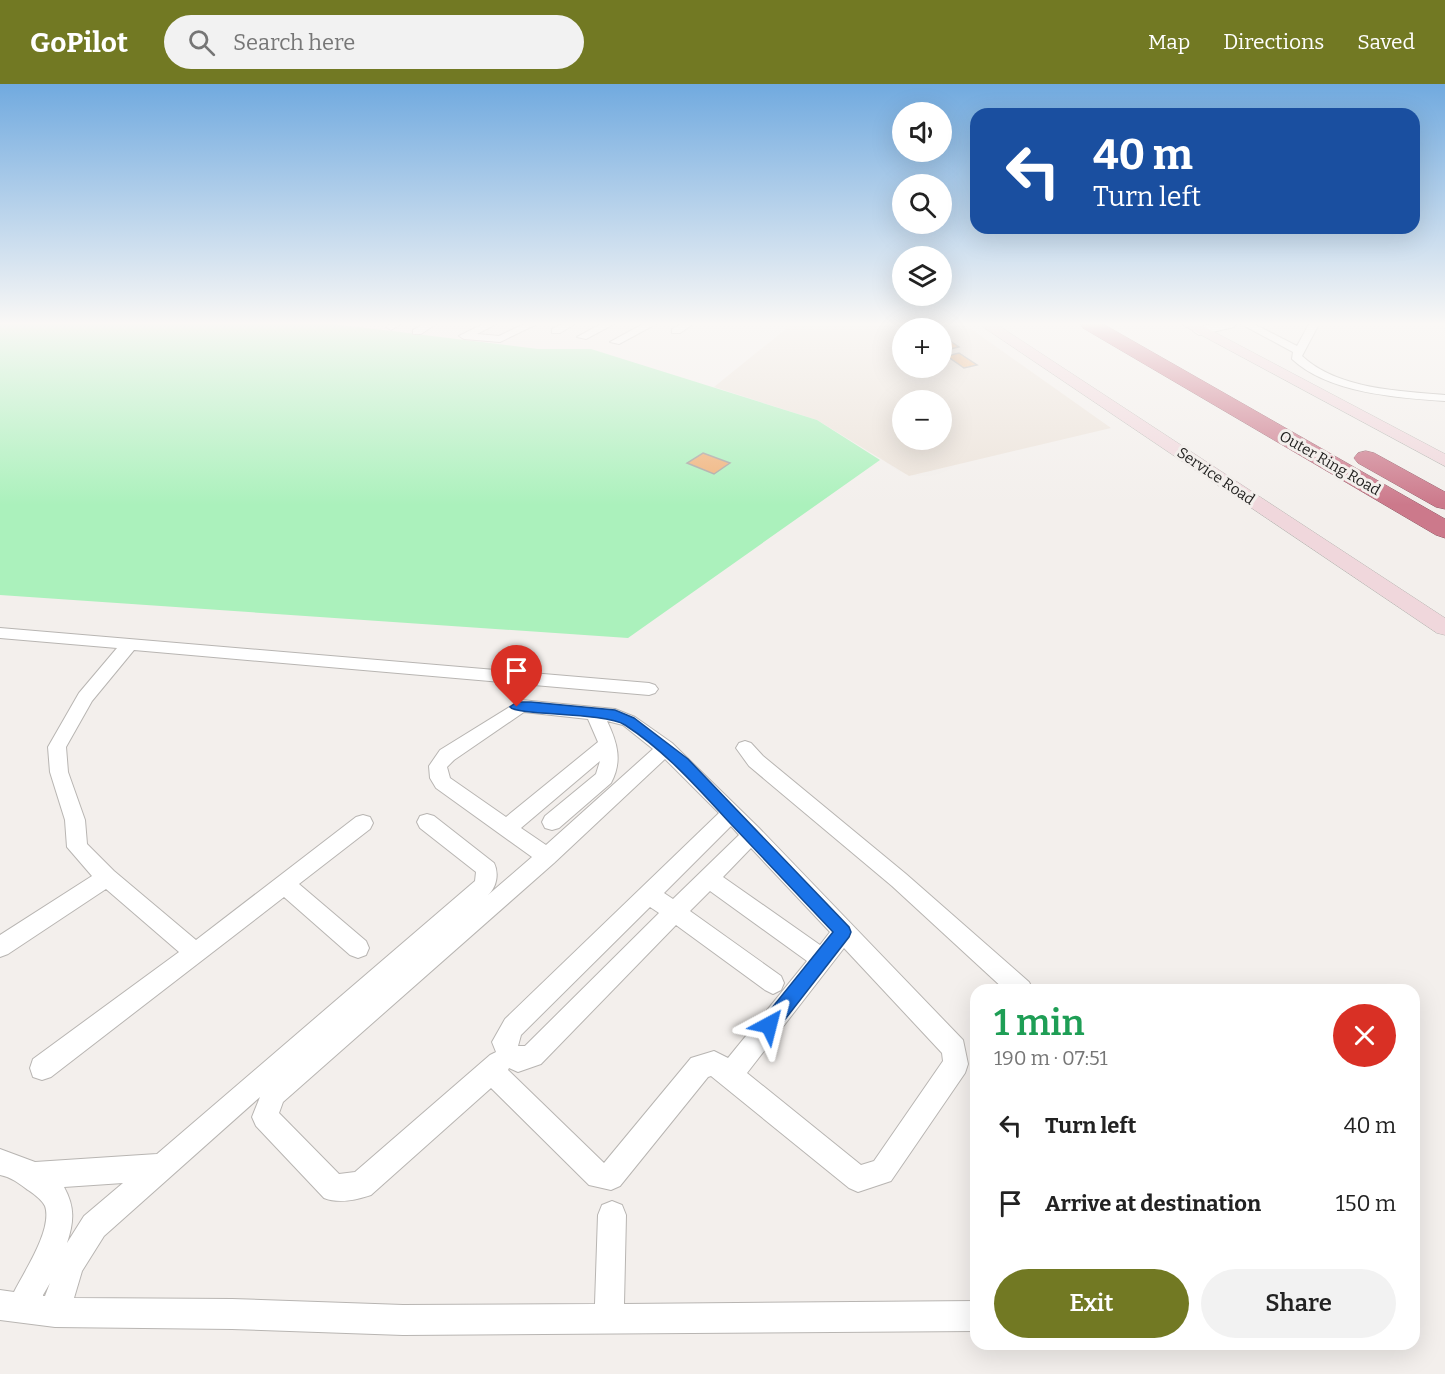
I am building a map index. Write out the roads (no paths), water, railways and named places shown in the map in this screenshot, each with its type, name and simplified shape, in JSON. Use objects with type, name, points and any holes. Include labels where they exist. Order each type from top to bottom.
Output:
[{"type":"highway","name":"Outer Ring Road","points":[[1194,384],[1445,530]]},
{"type":"highway","points":[[1234,384],[1261,399]]},
{"type":"highway","name":"Outer Ring Road","points":[[1344,446],[1445,502]]},
{"type":"main road","name":"Service Road","points":[[1077,384],[1445,628]]},
{"type":"main road","points":[[1299,384],[1445,461]]},
{"type":"street","points":[[1356,384],[1434,406]]},
{"type":"street","points":[[1374,389],[1434,406]]},
{"type":"street","points":[[0,633],[649,689]]},
{"type":"street","points":[[129,645],[85,697],[57,747],[59,772],[75,820],[77,847],[107,877],[196,953]]},
{"type":"street","points":[[531,706],[540,678]]},
{"type":"street","points":[[574,711],[585,683]]},
{"type":"street","points":[[500,1063],[598,1176],[611,1177],[700,1067],[714,1064],[858,1179],[882,1172],[956,1064],[954,1048],[752,834],[666,748],[620,716],[531,706],[515,708],[447,755],[438,766],[439,778],[443,783],[547,857]]},
{"type":"street","points":[[552,822],[604,778],[609,768],[608,744],[594,712]]},
{"type":"street","points":[[507,828],[608,744]]},
{"type":"street","points":[[666,748],[547,857],[274,1094],[266,1117],[334,1188],[361,1185],[500,1063],[532,1056],[752,834]]},
{"type":"street","points":[[745,748],[756,761],[899,880],[1014,984]]},
{"type":"street","points":[[500,1063],[508,1032],[731,813]]},
{"type":"street","points":[[55,1312],[70,1264],[94,1226],[485,885],[487,869],[427,822]]},
{"type":"street","points":[[42,1068],[196,953],[363,823]]},
{"type":"street","points":[[0,947],[107,877]]},
{"type":"street","points":[[708,878],[822,959]]},
{"type":"street","points":[[284,884],[358,948]]},
{"type":"street","points":[[648,894],[773,983]]},
{"type":"street","points":[[730,1075],[843,932]]},
{"type":"street","points":[[0,1162],[5,1162],[32,1176],[48,1188],[59,1205],[58,1226],[44,1262],[10,1306]]},
{"type":"street","points":[[32,1176],[159,1167]]},
{"type":"street","points":[[609,1318],[612,1215]]},
{"type":"street","points":[[10,1306],[55,1312],[232,1314],[403,1320],[970,1316]]}]
